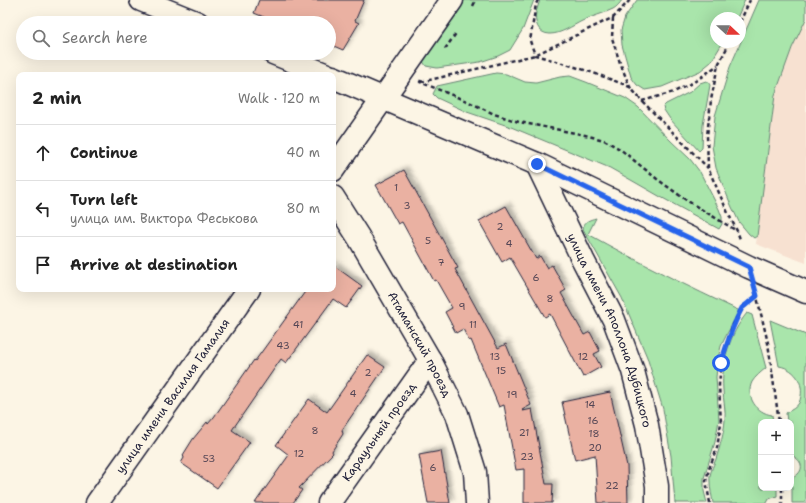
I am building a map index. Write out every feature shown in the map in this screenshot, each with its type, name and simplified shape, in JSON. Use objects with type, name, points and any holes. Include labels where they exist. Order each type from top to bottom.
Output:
[{"type":"street","points":[[141,0],[181,16]]},
{"type":"street","points":[[336,166],[387,94],[461,6]]},
{"type":"street","points":[[290,60],[320,72]]},
{"type":"street","points":[[336,78],[387,94],[537,164],[749,267],[806,292]]},
{"type":"street","name":"улица имени Аполлона Дубицкого","points":[[537,164],[583,260],[614,320],[633,371],[647,425],[657,486],[657,503]]},
{"type":"street","name":"Атаманский проезд","points":[[336,202],[359,238],[430,360],[457,414],[475,472],[477,503]]},
{"type":"street","name":"улица имени Василия Гамалия","points":[[97,503],[247,292]]},
{"type":"street","name":"Караульный проезд","points":[[329,503],[430,360]]},
{"type":"path","points":[[461,6],[476,0]]},
{"type":"path","points":[[535,55],[530,41],[538,0]]},
{"type":"path","points":[[387,94],[420,82],[535,55],[614,17],[630,0]]},
{"type":"path","points":[[745,12],[750,0]]},
{"type":"path","points":[[614,17],[612,38],[630,88],[708,168],[728,213],[738,231],[757,296],[768,343],[779,419]]},
{"type":"path","points":[[442,53],[458,30]]},
{"type":"path","points":[[708,168],[707,136],[711,100],[718,65],[727,48]]},
{"type":"path","points":[[535,55],[567,64],[630,88]]},
{"type":"path","points":[[642,101],[674,92],[694,82],[718,65]]},
{"type":"path","points":[[420,82],[424,76]]},
{"type":"path","points":[[420,82],[494,114],[520,122],[604,140],[620,149],[686,200],[738,231]]},
{"type":"path","points":[[710,503],[706,481],[722,423],[719,385],[721,363],[733,325],[740,311],[757,296]]},
{"type":"path","points":[[782,491],[782,503]]},
{"type":"shaded area","points":[[806,19],[806,263],[756,244],[775,95],[792,48]]},
{"type":"green space","points":[[459,0],[534,0],[523,29],[510,50],[480,62],[437,68],[426,66],[422,60]]},
{"type":"green space","points":[[540,0],[622,0],[613,9],[586,19],[562,31],[550,34],[542,32],[536,23],[536,12]]},
{"type":"green space","points":[[637,0],[745,0],[740,12],[710,12],[710,48],[719,48],[711,62],[700,71],[662,87],[645,90],[637,85],[631,77],[622,45],[621,30],[625,17]]},
{"type":"green space","points":[[759,0],[806,0],[806,19],[792,48],[775,95],[757,236],[754,238],[739,222],[731,205],[716,168],[712,146],[715,116],[730,67],[738,48],[746,48],[746,30]]},
{"type":"green space","points":[[496,73],[506,74],[525,82],[536,83],[570,76],[625,98],[638,107],[690,159],[700,172],[722,217],[722,224],[719,229],[610,168],[511,127],[467,112],[437,98],[433,94],[437,86]]},
{"type":"green space","points":[[706,81],[710,85],[703,125],[702,148],[699,151],[670,119],[663,107],[690,92],[700,83]]},
{"type":"green space","points":[[596,218],[588,234],[664,274],[740,311],[721,346],[718,359],[716,377],[719,420],[715,442],[704,478],[704,491],[707,503],[675,503],[671,456],[663,409],[647,357],[622,298],[583,229],[589,220]]},
{"type":"green space","points":[[747,313],[752,315],[766,368],[756,376],[752,382],[750,388],[751,399],[757,408],[767,414],[772,415],[773,419],[758,419],[758,491],[777,491],[777,496],[769,499],[767,503],[713,503],[710,487],[710,476],[723,435],[725,412],[723,369],[731,340]]},
{"type":"green space","points":[[770,320],[806,335],[806,503],[792,503],[794,477],[801,470],[801,466],[794,456],[794,419],[787,419],[786,413],[795,408],[799,403],[801,390],[798,379],[795,375],[791,371],[779,366]]},
{"type":"building","points":[[259,0],[364,0],[355,21],[359,23],[343,50],[336,47],[336,16],[261,16],[254,13]]},
{"type":"building","points":[[404,170],[458,268],[455,269],[498,348],[506,344],[531,405],[522,410],[532,409],[546,484],[553,484],[552,503],[524,503],[524,469],[516,470],[504,405],[499,407],[471,340],[469,341],[463,329],[456,333],[445,312],[452,308],[436,280],[434,281],[402,222],[398,224],[376,185]]},
{"type":"building","points":[[506,206],[536,259],[540,256],[547,268],[552,265],[566,290],[561,293],[584,335],[590,332],[600,351],[594,354],[601,367],[583,377],[550,314],[545,317],[510,257],[502,262],[479,221]]},
{"type":"building","points":[[336,267],[362,286],[346,308],[333,299],[286,363],[281,359],[232,430],[250,442],[217,488],[181,463],[184,458],[183,455],[193,439],[207,422],[208,424],[214,417],[254,360],[255,361],[305,292],[336,292]]},
{"type":"building","points":[[367,355],[385,367],[342,430],[343,434],[332,451],[333,453],[299,488],[302,490],[293,503],[255,503],[289,455],[276,445],[309,399],[327,412]]},
{"type":"building","points":[[610,392],[627,466],[628,503],[598,503],[595,455],[575,460],[562,402]]},
{"type":"building","points":[[441,451],[450,503],[428,503],[419,455]]},
{"type":"route","points":[[537,164],[749,267],[757,296],[740,311],[733,325],[721,363]]}]
